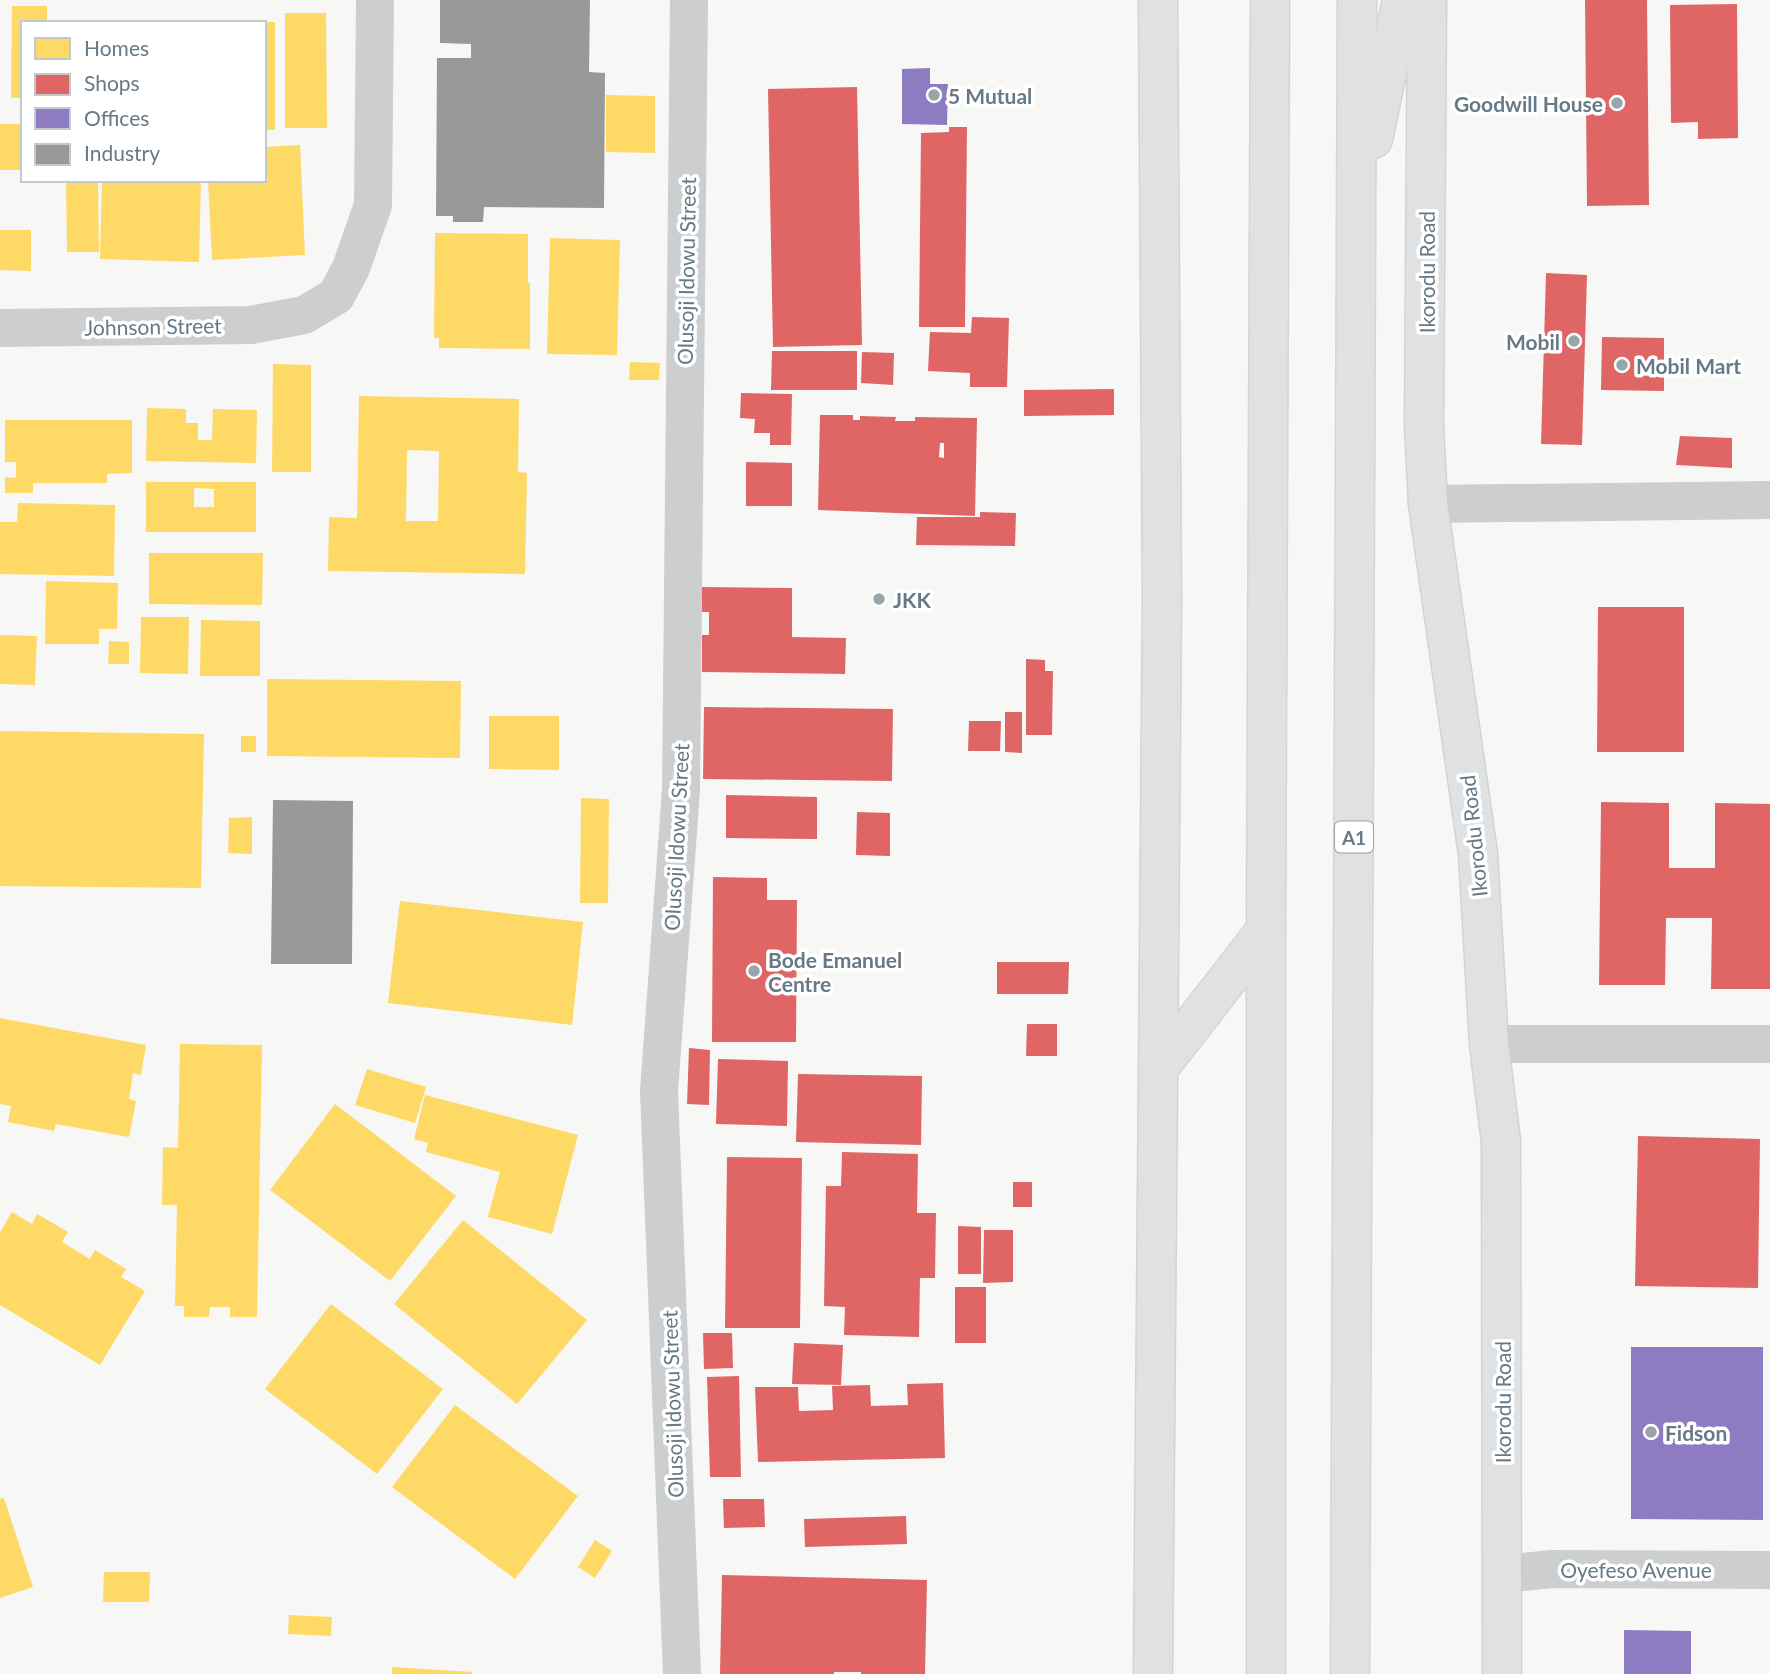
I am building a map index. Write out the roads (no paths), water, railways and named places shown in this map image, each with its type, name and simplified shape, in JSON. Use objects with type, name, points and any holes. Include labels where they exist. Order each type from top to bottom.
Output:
[{"type":"main road","points":[[1153,1674],[1161,600],[1158,0]]},
{"type":"main road","points":[[1266,1674],[1270,0]]},
{"type":"main road","name":"A1","points":[[1350,1674],[1356,0]]},
{"type":"main road","points":[[1357,216],[1402,0]]},
{"type":"main road","name":"Ikorodu Road","points":[[1427,0],[1424,425],[1428,504],[1478,854],[1489,1044],[1501,1142],[1502,1674]]},
{"type":"main road","points":[[1157,1069],[1266,930]]},
{"type":"street","name":"Johnson Street","points":[[0,328],[251,325],[304,315],[336,296],[351,268],[373,205],[375,0]]},
{"type":"street","name":"Olusoji Idowu Street","points":[[682,1674],[659,1091],[681,790],[689,0]]},
{"type":"street","points":[[1428,504],[1770,500]]},
{"type":"street","points":[[1489,1044],[1770,1044]]},
{"type":"street","name":"Oyefeso Avenue","points":[[1502,1574],[1552,1569],[1770,1570]]},
{"type":"place","name":"5 Mutual","points":[[934,95]]},
{"type":"place","name":"Goodwill House","points":[[1617,103]]},
{"type":"place","name":"Mobil","points":[[1574,341]]},
{"type":"place","name":"Mobil Mart","points":[[1622,365]]},
{"type":"place","name":"JKK","points":[[879,599]]},
{"type":"place","name":"Bode Emanuel Centre","points":[[754,971]]},
{"type":"place","name":"Fidson","points":[[1651,1432]]}]
